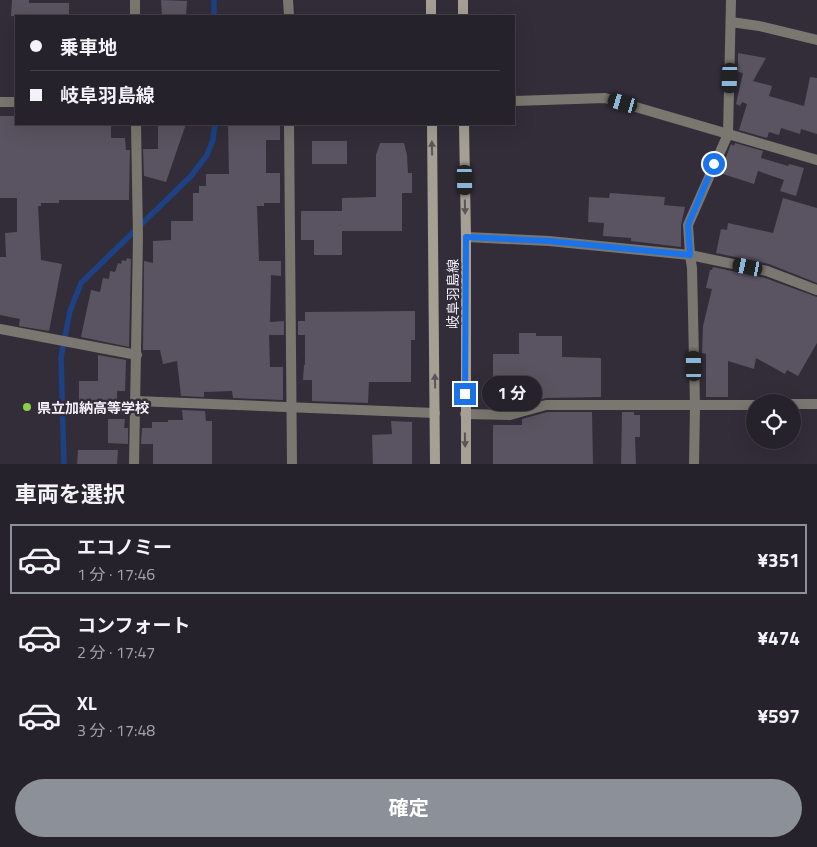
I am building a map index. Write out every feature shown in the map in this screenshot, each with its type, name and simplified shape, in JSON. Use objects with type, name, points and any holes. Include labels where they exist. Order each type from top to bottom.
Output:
[{"type":"main road","points":[[431,0],[431,15]]},
{"type":"main road","points":[[463,0],[463,15]]},
{"type":"main road","name":"岐阜羽島線","points":[[432,125],[435,464]]},
{"type":"main road","name":"岐阜羽島線","points":[[464,125],[466,464]]},
{"type":"street","points":[[135,0],[135,15]]},
{"type":"street","points":[[288,0],[288,15]]},
{"type":"street","points":[[694,464],[695,406],[692,268],[688,225],[728,134],[731,0]]},
{"type":"street","points":[[731,22],[817,40]]},
{"type":"street","points":[[515,100],[605,98],[817,160]]},
{"type":"street","points":[[0,102],[15,102]]},
{"type":"street","points":[[134,464],[138,237],[136,125]]},
{"type":"street","points":[[289,125],[292,464]]},
{"type":"street","points":[[466,237],[549,241],[690,255],[767,271],[817,290]]},
{"type":"street","points":[[0,329],[137,355]]},
{"type":"street","points":[[136,401],[435,413]]},
{"type":"street","points":[[801,404],[817,404]]},
{"type":"street","points":[[465,414],[510,415],[546,405],[746,405]]},
{"type":"building","points":[[12,0],[29,0],[29,3],[69,3],[69,15],[11,16]]},
{"type":"building","points":[[161,0],[187,1],[186,15],[162,15]]},
{"type":"building","points":[[738,53],[766,58],[753,81],[772,86],[769,96],[804,106],[810,77],[817,78],[817,134],[801,129],[800,134],[781,128],[779,135],[769,132],[767,138],[739,130],[747,104],[742,102],[740,106],[736,104],[743,73],[738,72]]},
{"type":"building","points":[[0,116],[15,116],[15,125],[111,125],[111,138],[125,138],[126,150],[130,150],[129,200],[59,200],[59,203],[41,203],[41,206],[38,206],[41,260],[62,264],[49,331],[19,326],[20,319],[0,315],[0,257],[6,257],[5,233],[17,232],[17,198],[0,198]]},
{"type":"building","points":[[158,125],[186,125],[166,182],[144,176],[143,149],[158,149]]},
{"type":"building","points":[[228,125],[280,125],[280,140],[266,140],[266,173],[280,173],[280,203],[264,203],[264,206],[257,206],[259,261],[281,261],[281,276],[271,275],[270,322],[284,321],[284,335],[269,335],[270,367],[283,367],[283,400],[233,398],[232,391],[204,392],[204,397],[181,396],[177,361],[163,364],[160,350],[143,350],[144,261],[153,263],[153,241],[171,240],[171,221],[193,221],[193,193],[199,193],[199,186],[206,186],[206,174],[229,174]]},
{"type":"building","points":[[312,141],[347,141],[347,164],[312,164]]},
{"type":"building","points":[[380,143],[404,143],[408,173],[412,173],[412,193],[402,193],[402,231],[342,231],[342,255],[314,255],[314,240],[301,240],[301,211],[342,211],[342,198],[376,197],[376,155]]},
{"type":"building","points":[[735,143],[763,151],[761,158],[788,166],[789,164],[804,168],[796,196],[780,191],[784,180],[758,171],[754,184],[720,173],[731,144],[734,146]]},
{"type":"building","points":[[610,193],[665,197],[664,205],[685,207],[681,225],[681,247],[631,241],[631,238],[603,236],[604,223],[588,222],[589,197],[609,198]]},
{"type":"building","points":[[783,198],[817,208],[817,283],[769,264],[716,253],[721,229],[727,230],[728,223],[773,233]]},
{"type":"building","points":[[127,258],[131,259],[129,347],[81,337],[91,290],[100,292],[103,278],[109,279],[110,271],[115,272],[118,263],[121,264],[122,260],[126,261]]},
{"type":"building","points":[[713,267],[765,278],[817,297],[817,343],[798,376],[787,370],[785,374],[756,358],[754,369],[728,361],[728,397],[706,397],[706,354],[702,353],[703,326],[712,289],[706,288],[710,270]]},
{"type":"building","points":[[415,311],[415,340],[411,340],[411,382],[369,382],[368,403],[312,401],[312,380],[303,380],[305,335],[298,335],[298,321],[305,321],[305,312]]},
{"type":"building","points":[[519,333],[536,333],[536,336],[562,336],[562,357],[601,358],[601,397],[546,398],[522,405],[521,385],[493,385],[493,354],[519,354]]},
{"type":"building","points":[[98,355],[126,360],[125,391],[117,391],[117,410],[79,410],[79,381],[98,381]]},
{"type":"building","points":[[182,410],[205,411],[206,421],[212,421],[212,464],[153,464],[153,444],[141,444],[142,428],[152,428],[152,422],[183,420]]},
{"type":"building","points":[[547,412],[592,412],[593,464],[493,464],[493,425],[522,425],[522,419]]},
{"type":"building","points":[[622,412],[634,412],[634,415],[640,415],[640,437],[635,437],[636,464],[621,464]]},
{"type":"building","points":[[108,419],[125,419],[124,428],[128,428],[128,444],[108,443]]},
{"type":"building","points":[[391,421],[412,422],[412,464],[373,464],[372,435],[392,434]]},
{"type":"building","points":[[78,450],[118,450],[117,464],[77,464]]},
{"type":"waterway","points":[[214,0],[214,15]]},
{"type":"waterway","points":[[64,464],[61,357],[70,311],[81,283],[191,176],[207,155],[213,140],[215,125]]},
{"type":"place","name":"県立加納高等学校","points":[[27,407]]},
{"type":"route","points":[[465,394],[466,237],[549,241],[690,255],[688,225],[714,164]]}]
